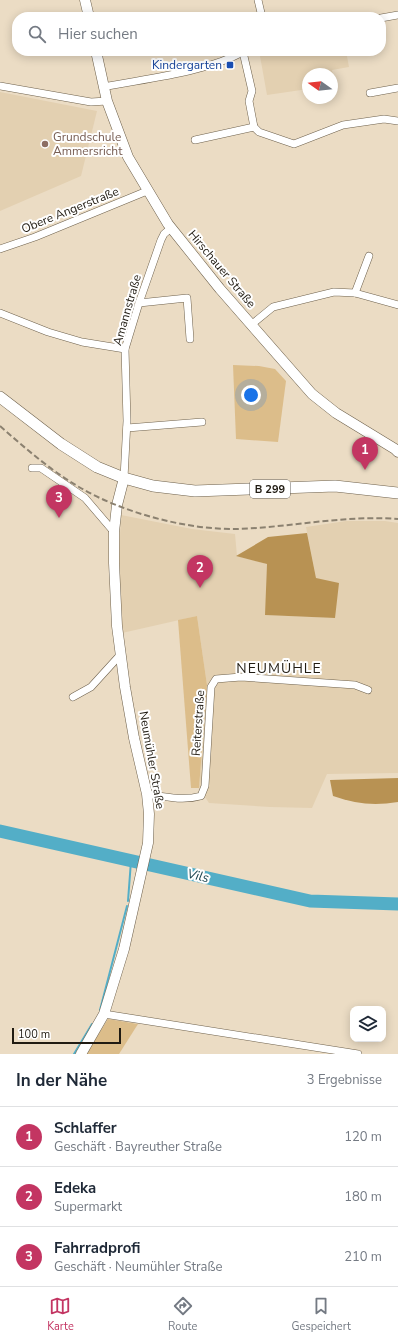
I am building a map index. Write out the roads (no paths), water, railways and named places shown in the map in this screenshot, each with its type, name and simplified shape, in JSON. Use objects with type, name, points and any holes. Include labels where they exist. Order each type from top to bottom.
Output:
[{"type":"main road","name":"B 299","points":[[0,397],[61,444],[98,467],[124,478],[154,486],[196,491],[335,486],[398,493]]},
{"type":"street","points":[[85,0],[87,12]]},
{"type":"street","points":[[258,0],[261,12]]},
{"type":"street","points":[[386,17],[398,15]]},
{"type":"street","name":"Hirschauer Straße","points":[[97,56],[103,88],[128,158],[171,228],[312,394],[336,413],[398,452]]},
{"type":"street","points":[[103,88],[194,70],[235,56]]},
{"type":"street","points":[[245,56],[252,91],[249,101],[254,127],[259,132],[294,144],[343,125],[384,119],[398,121]]},
{"type":"street","points":[[0,86],[91,102],[107,101]]},
{"type":"street","points":[[370,92],[398,88]]},
{"type":"street","points":[[195,140],[254,127]]},
{"type":"street","name":"Obere Angerstraße","points":[[0,249],[35,237],[147,191]]},
{"type":"street","name":"Amannstraße","points":[[124,478],[127,428],[125,349],[161,240],[164,234],[171,228]]},
{"type":"street","points":[[355,294],[369,256]]},
{"type":"street","points":[[251,324],[273,307],[334,292],[355,294],[398,305]]},
{"type":"street","points":[[139,303],[187,298],[190,339]]},
{"type":"street","points":[[0,313],[48,332],[82,342],[125,349]]},
{"type":"street","points":[[127,428],[202,422]]},
{"type":"street","points":[[32,468],[41,468],[85,498],[114,532]]},
{"type":"street","name":"Neumühler Straße","points":[[81,1054],[104,1014],[124,949],[148,843],[149,814],[147,794],[134,738],[125,687],[117,626],[114,532],[117,505],[124,478]]},
{"type":"street","points":[[73,697],[91,687],[121,654]]},
{"type":"street","name":"Reiterstraße","points":[[147,794],[190,799],[201,796],[205,786],[211,687],[216,679],[242,677],[355,685],[368,690]]},
{"type":"street","points":[[104,1014],[358,1054]]},
{"type":"waterway","name":"Vils","points":[[0,831],[310,901],[398,904]]},
{"type":"waterway","points":[[128,901],[131,861]]},
{"type":"waterway","points":[[100,1010],[127,906]]},
{"type":"waterway","points":[[74,1054],[92,1024]]},
{"type":"railway","points":[[0,426],[48,466],[79,487],[115,505],[177,523],[218,529],[238,529],[338,520],[378,518],[398,519]]},
{"type":"place","name":"Kindergarten","points":[[230,65]]},
{"type":"place","name":"Grundschule Ammersricht","points":[[45,144]]},
{"type":"place","name":"Schlaffer","points":[[365,470]]},
{"type":"place","name":"Fahrradprofi","points":[[59,518]]},
{"type":"place","name":"Edeka","points":[[200,588]]},
{"type":"district","name":"NEUMÜHLE","points":[[279,668]]}]
